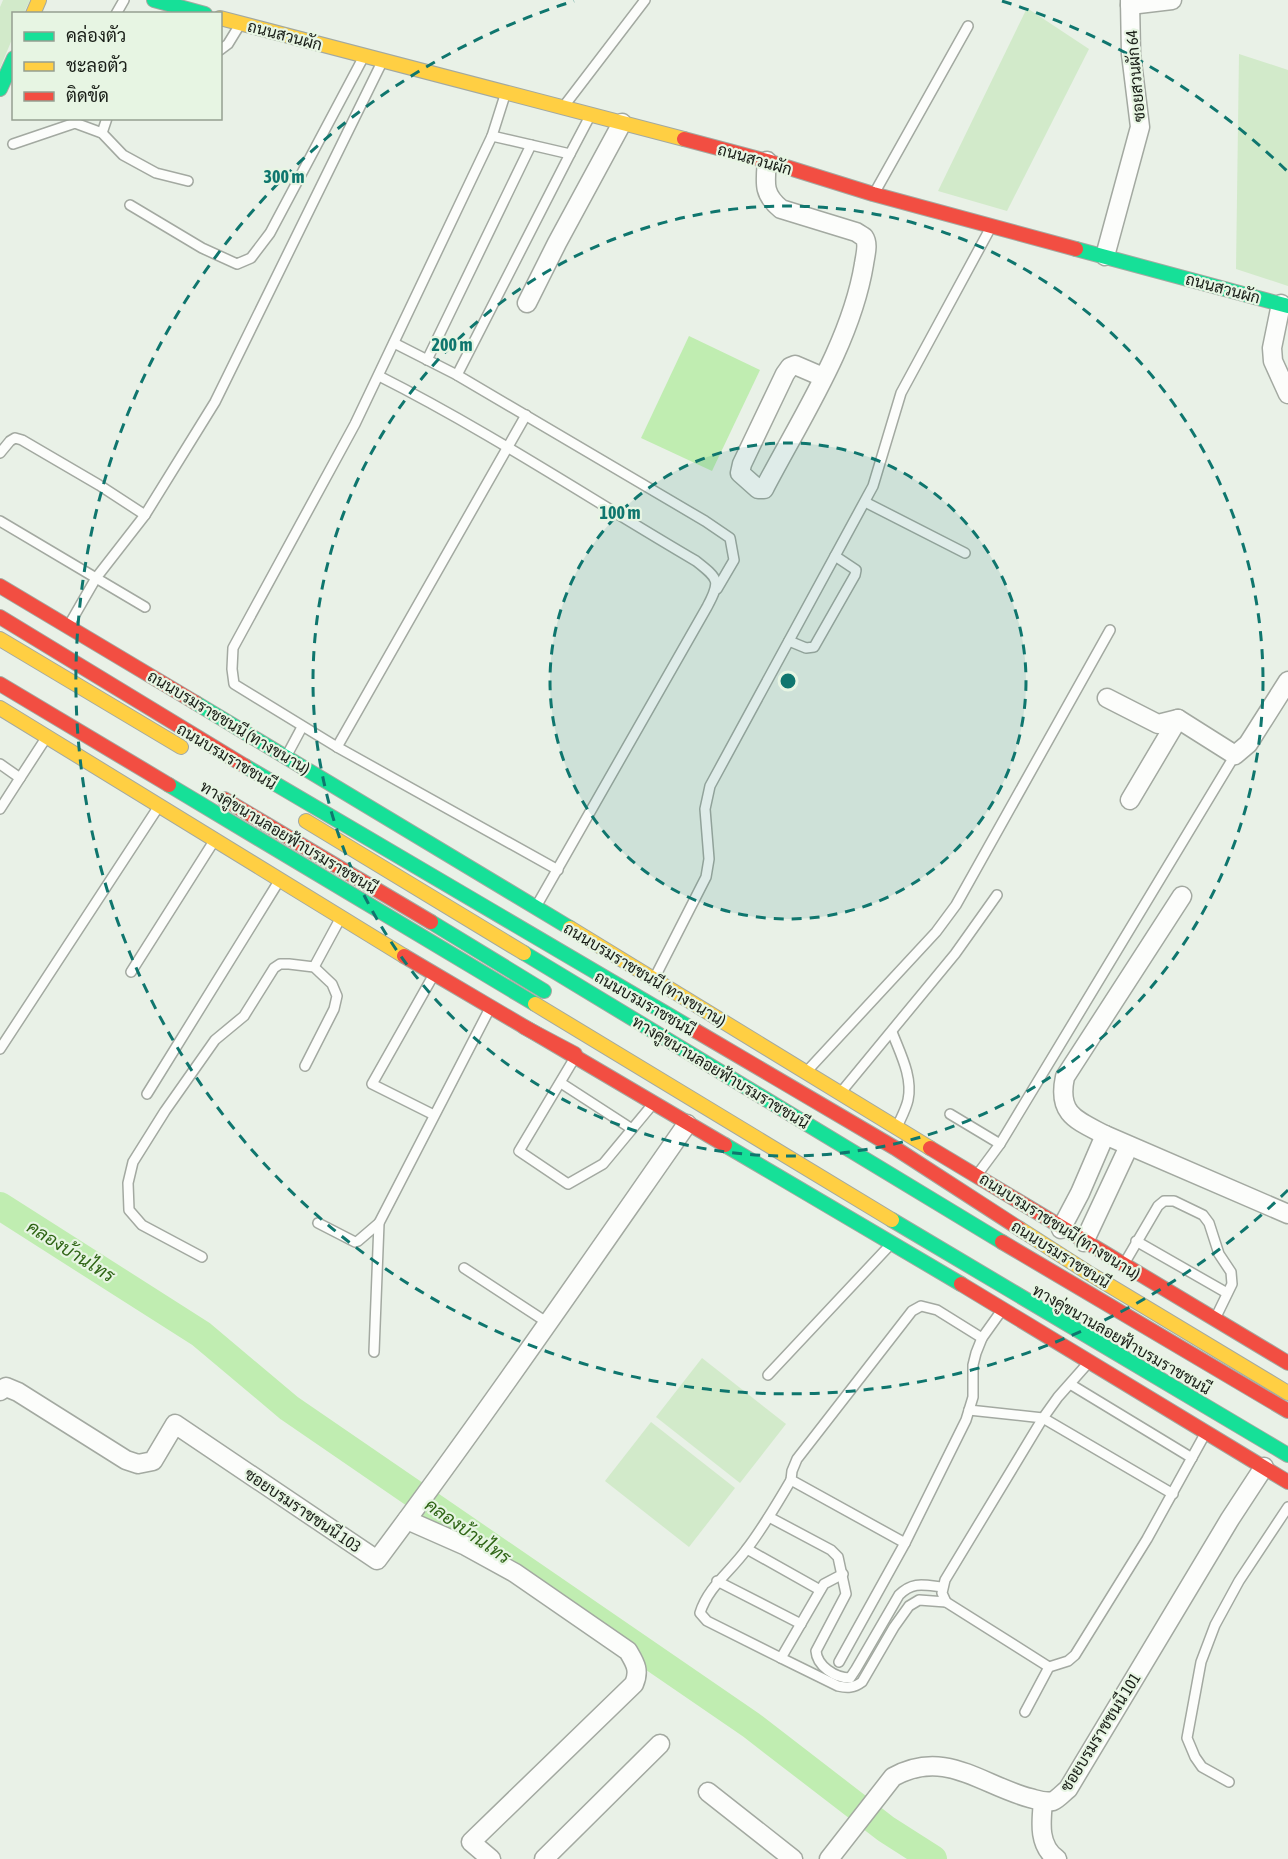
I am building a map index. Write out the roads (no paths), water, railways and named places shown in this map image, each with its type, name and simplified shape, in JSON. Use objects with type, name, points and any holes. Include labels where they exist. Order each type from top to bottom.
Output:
[{"type":"main road","points":[[154,2],[180,3],[200,12]]},
{"type":"main road","name":"ถนนสวนผัก","points":[[222,18],[767,161],[873,194],[1285,305]]},
{"type":"main road","points":[[0,89],[12,62]]},
{"type":"main road","name":"ถนนบรมราชชนนี (ทางขนาน)","points":[[0,586],[536,907],[977,1175],[1122,1266],[1288,1363]]},
{"type":"main road","name":"ถนนบรมราชชนนี","points":[[0,617],[283,789],[895,1148],[1087,1272],[1288,1393]]},
{"type":"main road","points":[[0,639],[190,752]]},
{"type":"main road","points":[[0,684],[875,1210],[1288,1455]]},
{"type":"main road","points":[[0,708],[435,974],[1004,1308],[1288,1482]]},
{"type":"main road","name":"ทางคู่ขนานลอยฟ้าบรมราชชนนี","points":[[210,790],[556,998]]},
{"type":"main road","name":"ทางคู่ขนานลอยฟ้าบรมราชชนนี","points":[[292,813],[895,1179],[1288,1412]]},
{"type":"main road","points":[[524,1027],[875,1210]]},
{"type":"main road","name":"ทางคู่ขนานลอยฟ้าบรมราชชนนี","points":[[790,1142],[973,1252]]},
{"type":"main road","points":[[895,1148],[1044,1218]]},
{"type":"street","points":[[1130,2],[1172,0]]},
{"type":"street","name":"ซอยสวนผัก 64","points":[[1105,256],[1140,127],[1131,54],[1130,2]]},
{"type":"street","points":[[527,303],[622,123]]},
{"type":"street","points":[[767,161],[765,183],[773,202],[782,209],[856,232],[863,236],[866,244],[859,291],[843,338],[823,377],[764,489],[758,489],[740,472],[785,374],[790,367],[795,365],[823,377]]},
{"type":"street","points":[[1285,305],[1273,354],[1288,394]]},
{"type":"street","points":[[1107,698],[1158,723],[1178,719],[1235,755],[1248,744],[1288,681]]},
{"type":"street","points":[[1130,800],[1178,719]]},
{"type":"street","points":[[1182,896],[1065,1077],[1061,1093],[1067,1110],[1079,1121],[1105,1135],[1288,1214]]},
{"type":"street","name":"ซอยบรมราชชนนี 103","points":[[0,1391],[6,1387],[18,1392],[126,1460],[138,1464],[153,1461],[175,1424],[376,1560],[548,1323],[687,1124]]},
{"type":"street","points":[[1061,1229],[1080,1193],[1105,1135]]},
{"type":"street","points":[[1083,1242],[1129,1146]]},
{"type":"street","name":"ซอยบรมราชชนนี 101","points":[[829,1859],[893,1777],[904,1771],[940,1767],[966,1771],[1018,1795],[1043,1802],[1055,1800],[1068,1789],[1230,1519],[1264,1467]]},
{"type":"street","points":[[409,1517],[515,1573],[628,1651],[637,1666],[637,1677],[634,1684],[471,1842],[491,1859]]},
{"type":"street","points":[[544,1859],[660,1744]]},
{"type":"street","points":[[708,1792],[793,1859]]},
{"type":"street","points":[[1043,1802],[1042,1835],[1046,1847],[1057,1859]]},
{"type":"lane","points":[[562,108],[645,0]]},
{"type":"lane","points":[[222,48],[228,44],[241,23]]},
{"type":"lane","points":[[873,194],[968,26]]},
{"type":"lane","points":[[130,205],[202,248],[237,264],[251,258],[270,233],[364,55]]},
{"type":"lane","points":[[68,627],[96,578],[145,515],[215,402],[382,60]]},
{"type":"lane","points":[[506,93],[492,136],[379,376],[233,648],[232,669],[234,684],[302,727],[558,870]]},
{"type":"lane","points":[[457,375],[590,115]]},
{"type":"lane","points":[[102,133],[106,120]]},
{"type":"lane","points":[[13,144],[75,121],[102,133],[118,151],[131,160],[156,173],[188,181]]},
{"type":"lane","points":[[492,136],[570,154]]},
{"type":"lane","points":[[427,360],[531,145]]},
{"type":"lane","points":[[654,979],[706,877],[709,859],[705,809],[710,786],[865,502],[873,486],[901,393],[992,226]]},
{"type":"lane","points":[[394,343],[457,375],[526,415],[730,538],[734,560],[536,907]]},
{"type":"lane","points":[[379,376],[440,407],[507,446],[696,561],[714,575],[717,589]]},
{"type":"lane","points":[[337,747],[526,415]]},
{"type":"lane","points":[[0,453],[15,438],[22,440],[145,515]]},
{"type":"lane","points":[[865,502],[965,553]]},
{"type":"lane","points":[[0,521],[145,607]]},
{"type":"lane","points":[[789,641],[806,648],[814,647],[855,574],[853,567],[835,556]]},
{"type":"lane","points":[[806,1072],[936,932],[956,905],[1110,630]]},
{"type":"lane","points":[[286,757],[302,727]]},
{"type":"lane","points":[[0,809],[47,736]]},
{"type":"lane","points":[[977,1175],[1000,1144],[1235,755]]},
{"type":"lane","points":[[0,764],[21,778]]},
{"type":"lane","points":[[0,1049],[160,804]]},
{"type":"lane","points":[[132,972],[216,839]]},
{"type":"lane","points":[[147,1094],[281,879]]},
{"type":"lane","points":[[840,1093],[955,954],[997,895]]},
{"type":"lane","points":[[314,967],[342,917]]},
{"type":"lane","points":[[202,1257],[142,1225],[129,1210],[128,1183],[133,1162],[165,1111],[216,1040],[244,1017],[273,968],[280,964],[314,967],[332,984],[337,996],[334,1009],[305,1066]]},
{"type":"lane","points":[[434,1115],[372,1084],[435,974]]},
{"type":"lane","points":[[318,1223],[355,1242],[379,1223],[490,1007]]},
{"type":"lane","points":[[892,1032],[904,1062],[909,1085],[908,1101],[897,1127]]},
{"type":"lane","points":[[575,1057],[519,1151],[568,1184],[603,1164],[653,1104]]},
{"type":"lane","points":[[561,1083],[632,1129]]},
{"type":"lane","points":[[950,1113],[1000,1144]]},
{"type":"lane","points":[[1122,1266],[1158,1206],[1164,1201],[1174,1201],[1203,1215],[1209,1223],[1219,1254],[1231,1272],[1232,1284],[1214,1320]]},
{"type":"lane","points":[[374,1352],[379,1223]]},
{"type":"lane","points":[[1137,1241],[1227,1293]]},
{"type":"lane","points":[[768,1375],[892,1243]]},
{"type":"lane","points":[[464,1268],[548,1323]]},
{"type":"lane","points":[[982,1338],[937,1310],[921,1306],[912,1311],[797,1459],[791,1480],[769,1516],[736,1564],[717,1581],[703,1603],[700,1613],[707,1621],[838,1686],[847,1688],[857,1686],[862,1682],[894,1626],[909,1606],[919,1600],[946,1602],[1049,1667]]},
{"type":"lane","points":[[839,1662],[905,1543],[966,1420],[973,1397],[973,1365],[982,1338],[1004,1308]]},
{"type":"lane","points":[[946,1602],[942,1587],[1043,1418],[1091,1360]]},
{"type":"lane","points":[[1070,1384],[1192,1458]]},
{"type":"lane","points":[[969,1410],[1043,1418],[1173,1494]]},
{"type":"lane","points":[[1025,1712],[1049,1667],[1068,1661],[1075,1655],[1147,1539],[1206,1431]]},
{"type":"lane","points":[[791,1480],[905,1543]]},
{"type":"lane","points":[[1229,1782],[1202,1767],[1187,1738],[1201,1662],[1215,1625],[1239,1581],[1288,1507]]},
{"type":"lane","points":[[769,1516],[831,1550],[838,1557],[846,1594],[816,1651],[817,1659],[825,1668],[844,1678],[850,1678],[893,1604],[906,1587],[916,1584],[942,1587]]},
{"type":"lane","points":[[1279,1523],[1288,1528]]},
{"type":"lane","points":[[747,1549],[820,1590]]},
{"type":"lane","points":[[781,1658],[824,1584],[843,1574]]},
{"type":"lane","points":[[717,1581],[801,1624]]},
{"type":"waterway","name":"คลองบ้านไทร","points":[[0,1206],[201,1334],[289,1408],[751,1725],[886,1829],[933,1859]]}]
